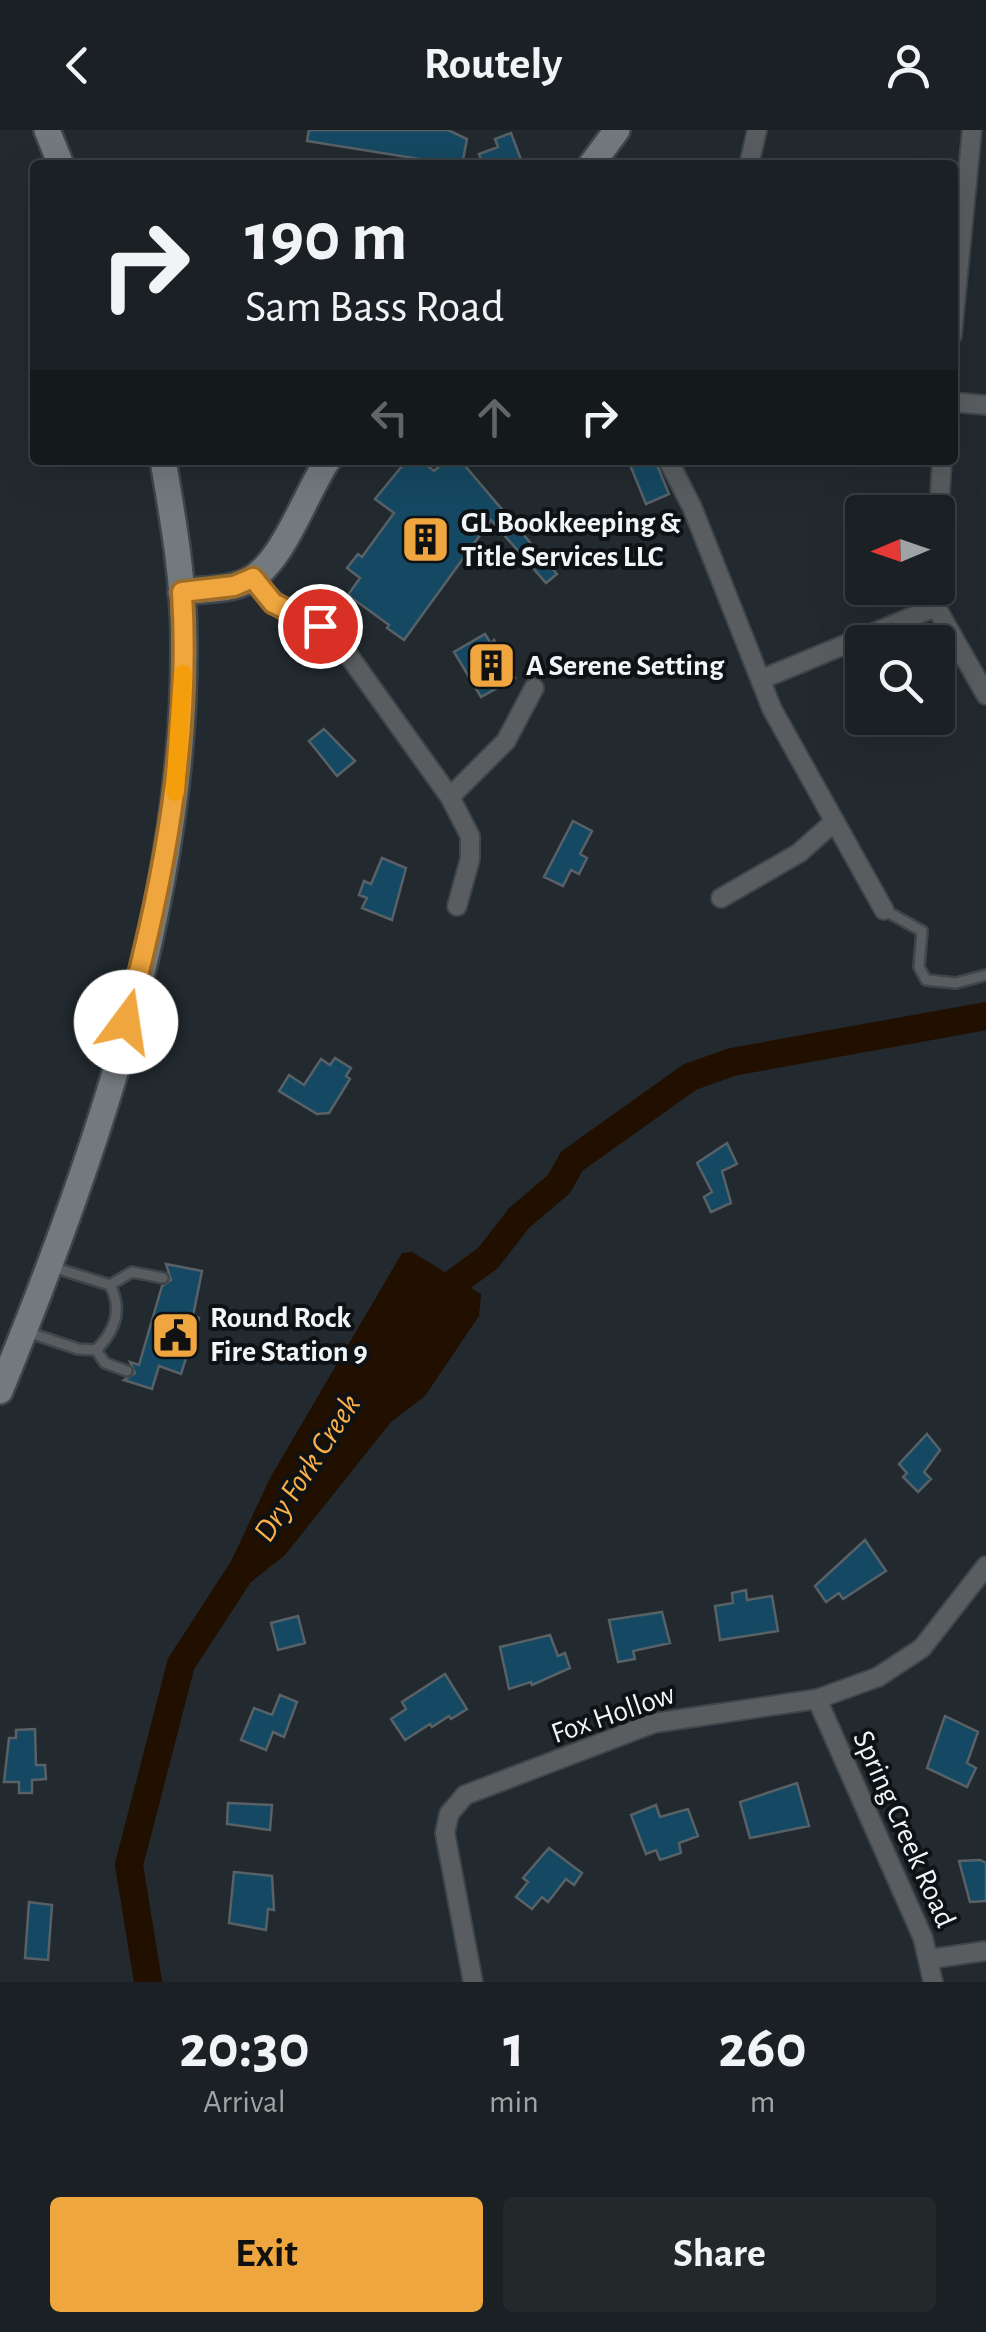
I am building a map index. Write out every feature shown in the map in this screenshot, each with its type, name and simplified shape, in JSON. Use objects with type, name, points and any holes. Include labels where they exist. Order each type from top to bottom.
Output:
[{"type":"main road","points":[[46,130],[59,160]]},
{"type":"main road","points":[[595,160],[617,130]]},
{"type":"main road","points":[[0,1392],[48,1265],[118,1053],[166,858],[182,714],[182,592],[164,465]]},
{"type":"main road","points":[[182,592],[234,586],[253,578],[278,549],[325,465]]},
{"type":"street","points":[[750,160],[757,130]]},
{"type":"street","points":[[958,274],[972,130]]},
{"type":"street","points":[[958,403],[986,405]]},
{"type":"street","points":[[671,465],[692,507],[772,709],[884,910]]},
{"type":"street","points":[[940,495],[942,465]]},
{"type":"street","points":[[253,578],[273,603],[320,626],[339,642],[450,797],[471,844],[457,906]]},
{"type":"street","points":[[936,605],[986,694]]},
{"type":"street","points":[[762,679],[936,608]]},
{"type":"street","points":[[450,797],[506,741],[534,688]]},
{"type":"street","points":[[721,898],[799,853],[834,822]]},
{"type":"street","name":"Fox Hollow","points":[[473,1982],[445,1832],[449,1814],[465,1795],[654,1723],[816,1700],[878,1678],[922,1648],[986,1566]]},
{"type":"street","name":"Spring Creek Road","points":[[816,1700],[930,1958],[933,1982]]},
{"type":"street","points":[[930,1958],[986,1951]]},
{"type":"lane","points":[[884,910],[918,924],[922,931],[919,968],[926,980],[956,984],[986,974]]},
{"type":"lane","points":[[48,1265],[110,1284],[132,1272],[163,1278]]},
{"type":"lane","points":[[24,1332],[78,1350],[96,1350],[109,1338],[117,1319],[117,1298],[110,1284]]},
{"type":"lane","points":[[96,1350],[105,1363],[127,1371]]},
{"type":"water","points":[[412,1252],[481,1294],[479,1316],[425,1396],[391,1422],[285,1555],[251,1582],[221,1583],[270,1478],[402,1253]]},
{"type":"building","points":[[309,130],[448,130],[467,139],[463,160],[426,160],[307,141]]},
{"type":"building","points":[[511,133],[521,160],[481,160],[479,154],[498,147],[495,139]]},
{"type":"building","name":"GL Bookkeeping & Title Services LLC","points":[[403,465],[426,465],[434,471],[441,465],[464,465],[557,574],[546,583],[491,520],[404,640],[348,595],[360,578],[347,568],[358,554],[362,557],[394,513],[375,499]]},
{"type":"building","points":[[630,465],[657,465],[669,494],[646,504]]},
{"type":"building","name":"A Serene Setting","points":[[485,634],[491,644],[494,640],[515,678],[481,697],[454,652]]},
{"type":"building","points":[[324,729],[355,761],[337,776],[309,741]]},
{"type":"building","points":[[573,821],[592,831],[580,854],[587,858],[579,874],[571,870],[563,886],[544,877]]},
{"type":"building","points":[[382,858],[406,868],[392,920],[362,908],[367,898],[359,895],[364,881],[371,884]]},
{"type":"building","points":[[335,1058],[351,1068],[346,1076],[350,1079],[329,1113],[317,1114],[279,1091],[289,1075],[304,1085],[321,1059],[330,1065]]},
{"type":"building","points":[[727,1143],[737,1164],[722,1171],[731,1203],[711,1212],[704,1197],[712,1192],[697,1163]]},
{"type":"building","points":[[166,1264],[202,1271],[193,1316],[199,1318],[181,1374],[159,1366],[152,1389],[124,1380],[135,1373],[130,1362],[139,1365],[162,1286],[171,1280]]},
{"type":"building","points":[[927,1434],[940,1450],[924,1472],[931,1479],[918,1492],[903,1477],[907,1473],[899,1464]]},
{"type":"building","points":[[865,1540],[886,1571],[843,1599],[839,1593],[826,1602],[815,1586]]},
{"type":"building","points":[[746,1590],[747,1600],[772,1596],[778,1631],[720,1640],[715,1606],[733,1603],[732,1593]]},
{"type":"building","points":[[662,1612],[670,1643],[633,1651],[635,1659],[618,1662],[609,1620]]},
{"type":"building","points":[[298,1616],[305,1643],[278,1650],[271,1623]]},
{"type":"building","points":[[550,1635],[558,1656],[565,1653],[570,1668],[532,1685],[531,1682],[509,1689],[500,1647]]},
{"type":"building","points":[[445,1674],[467,1709],[432,1727],[430,1724],[405,1740],[391,1719],[406,1709],[402,1702]]},
{"type":"building","points":[[280,1695],[297,1702],[284,1737],[273,1732],[266,1750],[241,1740],[254,1708],[272,1715]]},
{"type":"building","points":[[945,1716],[978,1732],[967,1763],[976,1768],[967,1787],[927,1768]]},
{"type":"building","points":[[35,1729],[36,1765],[45,1765],[46,1779],[32,1780],[32,1793],[19,1793],[19,1782],[4,1782],[9,1738],[16,1738],[16,1730]]},
{"type":"building","points":[[797,1783],[809,1826],[750,1838],[740,1802]]},
{"type":"building","points":[[228,1803],[272,1805],[270,1830],[227,1824]]},
{"type":"building","points":[[656,1805],[660,1817],[688,1809],[698,1836],[679,1843],[681,1853],[660,1860],[656,1850],[646,1854],[631,1815]]},
{"type":"building","points":[[549,1848],[582,1873],[574,1885],[566,1879],[548,1902],[542,1897],[532,1909],[516,1897],[528,1882],[523,1878]]},
{"type":"building","points":[[959,1861],[986,1863],[986,1901],[970,1902]]},
{"type":"building","points":[[234,1872],[272,1876],[274,1910],[268,1909],[266,1930],[229,1923]]},
{"type":"building","points":[[29,1902],[52,1905],[48,1960],[25,1958]]},
{"type":"waterway","name":"Dry Fork Creek","points":[[431,1300],[488,1258],[519,1218],[559,1184],[572,1161],[690,1077],[732,1062],[986,1016]]},
{"type":"waterway","name":"Dry Fork Creek","points":[[148,1982],[129,1865],[181,1664],[253,1553]]},
{"type":"slow traffic","points":[[175,792],[183,674]]},
{"type":"place","name":"GL Bookkeeping & Title Services LLC","points":[[426,540]]},
{"type":"place","name":"A Serene Setting","points":[[491,666]]},
{"type":"place","name":"Round Rock Fire Station 9","points":[[175,1335]]},
{"type":"route","points":[[126,1022],[166,858],[174,807],[182,714],[182,592],[234,586],[253,578],[273,603],[320,626]]}]
